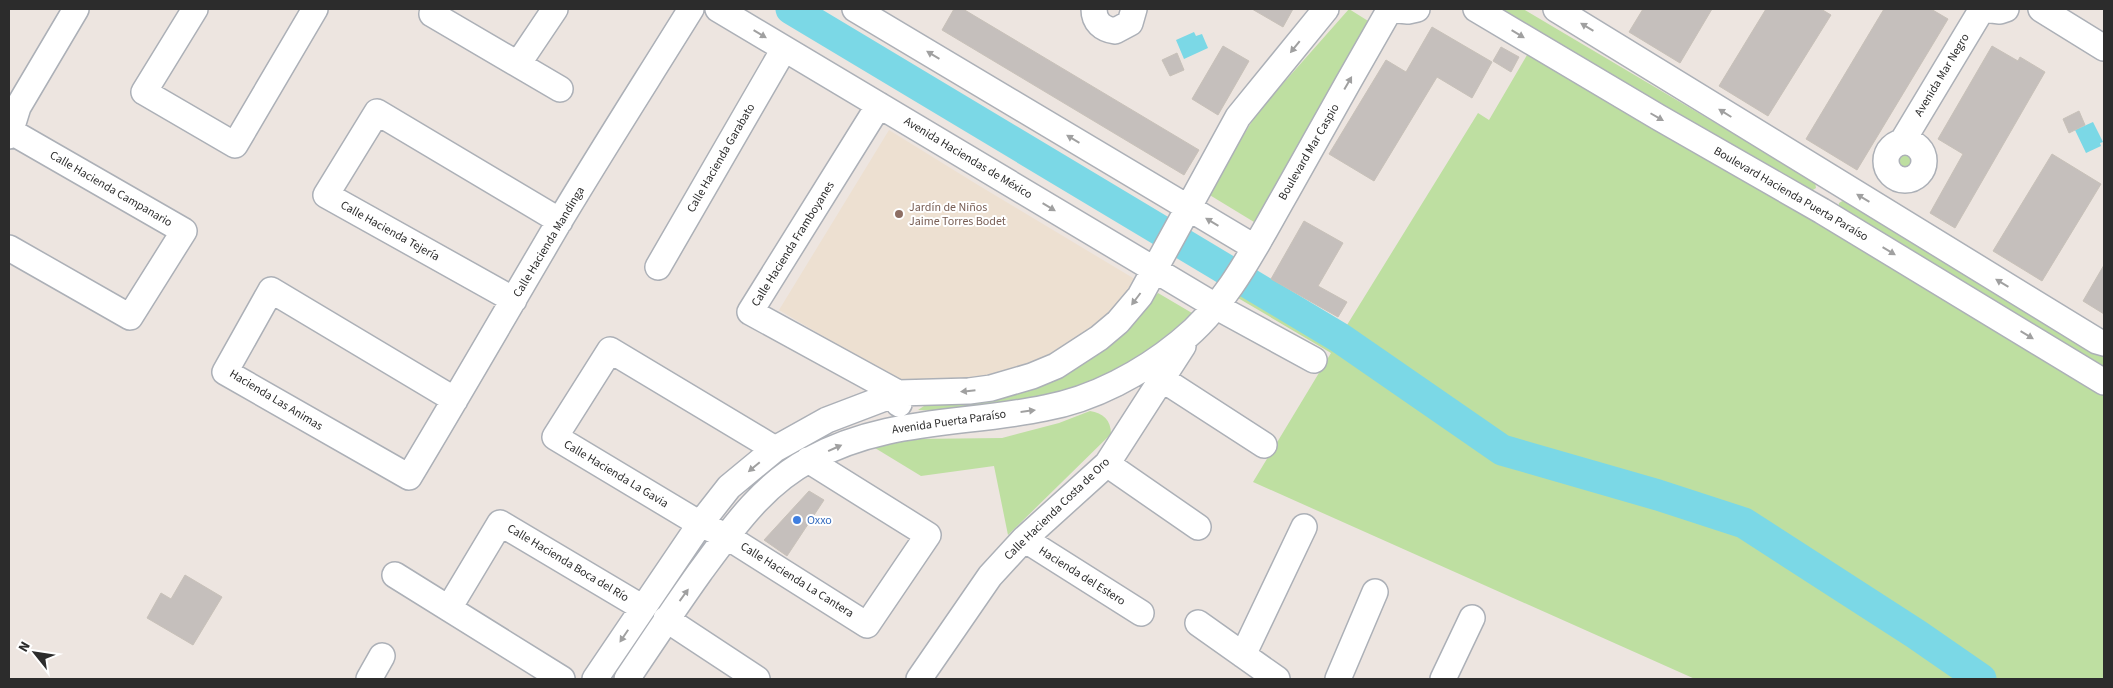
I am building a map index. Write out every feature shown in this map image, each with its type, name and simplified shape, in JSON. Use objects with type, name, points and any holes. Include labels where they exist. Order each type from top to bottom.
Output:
[{"type":"street","points":[[10,133],[14,104],[76,9]]},
{"type":"street","points":[[195,9],[144,92],[234,145],[315,9]]},
{"type":"street","points":[[435,9],[432,14],[560,89]]},
{"type":"street","points":[[518,64],[554,9]]},
{"type":"street","name":"Calle Hacienda Mandinga","points":[[409,477],[560,221],[692,9]]},
{"type":"street","name":"Avenida Haciendas de México","points":[[718,9],[879,105],[1157,263],[1314,360]]},
{"type":"street","points":[[855,9],[1184,214],[1254,247]]},
{"type":"street","points":[[1094,9],[1095,17],[1100,25],[1115,31],[1130,23],[1134,9]]},
{"type":"street","points":[[595,679],[700,524],[730,487],[775,449],[827,420],[898,393],[948,393],[991,388],[1026,378],[1056,366],[1099,338],[1118,322],[1140,296],[1238,117],[1326,9]]},
{"type":"street","points":[[1390,9],[1408,11],[1417,9]]},
{"type":"street","name":"Boulevard Mar Caspio","points":[[1221,301],[1254,247],[1390,9]]},
{"type":"street","name":"Boulevard Hacienda Puerta Paraíso","points":[[1476,9],[1658,117],[1822,211],[2104,382]]},
{"type":"street","points":[[1556,9],[1839,184],[2097,341],[2104,343]]},
{"type":"street","points":[[1983,9],[2000,11],[2006,9]]},
{"type":"street","name":"Avenida Mar Negro","points":[[1902,142],[1983,9]]},
{"type":"street","points":[[2041,9],[2104,48]]},
{"type":"street","name":"Calle Hacienda Garabato","points":[[658,267],[784,49]]},
{"type":"street","name":"Calle Hacienda Framboyanes","points":[[879,105],[750,312],[898,393]]},
{"type":"street","name":"Calle Hacienda Tejería","points":[[514,300],[326,195],[376,112],[560,221]]},
{"type":"street","name":"Calle Hacienda Campanario","points":[[9,248],[130,317],[184,231],[10,133]]},
{"type":"street","points":[[1822,211],[1839,184]]},
{"type":"street","name":"Hacienda Las Animas","points":[[409,477],[225,372],[271,290],[455,400]]},
{"type":"street","name":"Avenida Puerta Paraíso","points":[[627,679],[666,619],[726,536],[767,489],[808,460],[857,438],[901,427],[1046,408],[1094,393],[1117,383],[1158,358],[1190,334],[1221,301]]},
{"type":"street","name":"Calle Hacienda Costa de Oro","points":[[919,679],[990,576],[1024,539],[1106,464],[1190,334]]},
{"type":"street","name":"Calle Hacienda La Gavia","points":[[726,536],[700,524],[555,437],[610,350],[775,449]]},
{"type":"street","points":[[1162,379],[1264,445]]},
{"type":"street","points":[[898,393],[901,427]]},
{"type":"street","name":"Calle Hacienda La Cantera","points":[[726,536],[867,625],[928,535],[808,460]]},
{"type":"street","points":[[1106,464],[1198,526]]},
{"type":"street","name":"Calle Hacienda Boca del Río","points":[[449,608],[500,523],[643,608]]},
{"type":"street","points":[[1243,655],[1304,527]]},
{"type":"street","name":"Hacienda del Estero","points":[[1024,539],[1141,613]]},
{"type":"street","points":[[395,574],[562,679]]},
{"type":"street","points":[[1338,679],[1375,592]]},
{"type":"street","points":[[1443,679],[1472,618]]},
{"type":"street","points":[[666,619],[757,679]]},
{"type":"street","points":[[1198,623],[1277,679]]},
{"type":"street","points":[[369,679],[382,656]]},
{"type":"shaded area","points":[[889,130],[1138,281],[1103,324],[1060,355],[1020,369],[972,380],[907,386],[779,310]]},
{"type":"green space","points":[[1349,9],[1373,24],[1254,222],[1208,194],[1257,113]]},
{"type":"green space","points":[[1499,9],[1523,9],[1815,182],[1816,188],[1808,193]]},
{"type":"green space","points":[[1527,55],[1957,301],[2104,393],[2104,679],[1695,679],[1253,482],[1331,353],[1238,298],[1277,232],[1254,271],[1347,325],[1478,113],[1489,120]]},
{"type":"green space","points":[[1907,151],[1915,154],[1918,162],[1915,170],[1907,173],[1899,170],[1896,162],[1899,154]]},
{"type":"green space","points":[[1844,200],[2104,353],[2104,370],[1839,206],[1839,203]]},
{"type":"green space","points":[[1158,293],[1192,313],[1156,344],[1137,357],[1095,380],[1051,397],[1022,404],[946,410],[918,410],[927,404],[980,399],[1145,307]]},
{"type":"green space","points":[[1090,411],[1099,413],[1108,421],[1111,434],[1008,535],[994,466],[921,476],[875,448],[913,439],[1002,438],[1059,423]]},
{"type":"water","points":[[1194,32],[1196,36],[1202,34],[1208,48],[1184,59],[1176,40]]},
{"type":"water","points":[[2093,122],[2103,142],[2100,143],[2101,146],[2086,153],[2075,130]]},
{"type":"building","points":[[954,9],[963,9],[1199,150],[1184,175],[942,30]]},
{"type":"building","points":[[1252,9],[1293,9],[1283,27]]},
{"type":"building","points":[[1643,9],[1712,9],[1680,63],[1629,32]]},
{"type":"building","points":[[1766,9],[1821,9],[1831,15],[1768,116],[1719,86]]},
{"type":"building","points":[[1884,9],[1931,9],[1948,19],[1857,170],[1806,139]]},
{"type":"building","points":[[1432,27],[1492,62],[1472,98],[1437,77],[1374,181],[1329,154],[1386,60],[1406,72]]},
{"type":"building","points":[[1223,46],[1249,61],[1218,115],[1192,99]]},
{"type":"building","points":[[1992,46],[2018,61],[2020,57],[2045,72],[1955,228],[1930,213],[1963,154],[1938,139]]},
{"type":"building","points":[[1501,47],[1519,57],[1511,72],[1493,61]]},
{"type":"building","points":[[1177,53],[1184,70],[1170,76],[1162,60]]},
{"type":"building","points":[[2079,111],[2085,125],[2069,133],[2063,119]]},
{"type":"building","points":[[2052,154],[2101,184],[2042,281],[1993,251]]},
{"type":"building","points":[[1304,221],[1343,243],[1318,286],[1347,302],[1338,317],[1271,279]]},
{"type":"building","points":[[2104,265],[2104,314],[2083,301]]},
{"type":"building","name":"Oxxo","points":[[809,491],[824,500],[787,556],[764,540]]},
{"type":"building","points":[[185,575],[222,597],[193,645],[147,618],[161,593],[171,599]]},
{"type":"waterway","points":[[791,9],[1340,338],[1502,450],[1658,495],[1744,523],[1916,634],[1981,679]]},
{"type":"place","name":"Jardín de Niños Jaime Torres Bodet","points":[[899,214]]},
{"type":"place","name":"Oxxo","points":[[797,520]]}]
